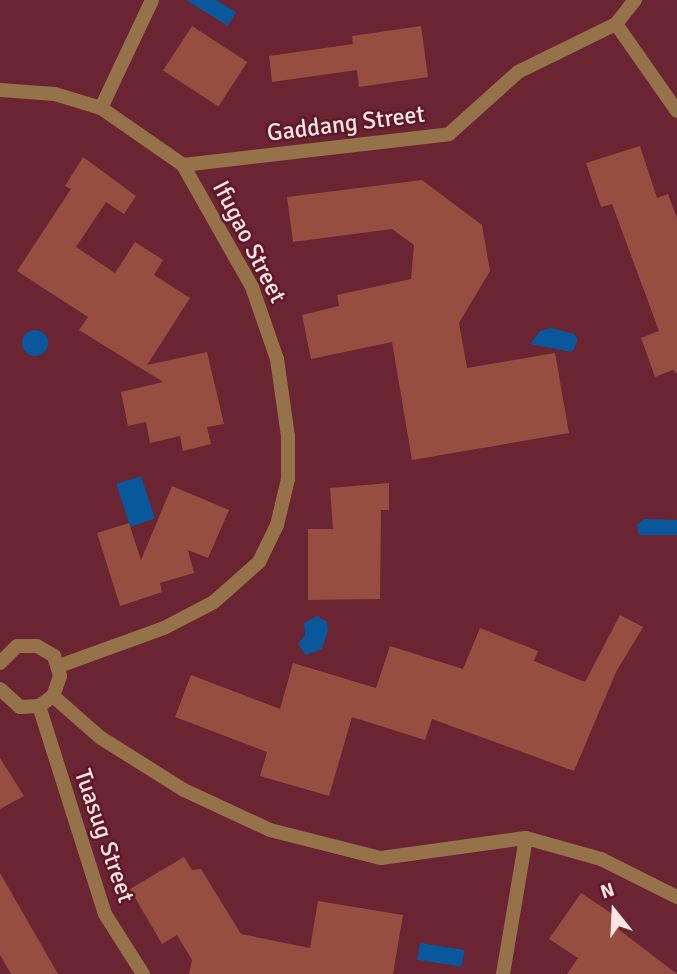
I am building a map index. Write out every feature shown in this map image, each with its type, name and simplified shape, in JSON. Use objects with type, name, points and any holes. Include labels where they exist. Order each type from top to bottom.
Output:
[{"type":"street","points":[[100,108],[152,0]]},
{"type":"street","name":"Gaddang Street","points":[[183,164],[449,134],[518,72],[616,24],[635,0]]},
{"type":"street","points":[[616,24],[677,111]]},
{"type":"street","name":"Ifugao Street","points":[[0,90],[55,94],[100,108],[183,164],[252,287],[277,359],[288,436],[288,479],[277,526],[259,562],[214,602],[164,628],[59,666]]},
{"type":"street","points":[[0,663],[9,651],[27,644],[47,650],[59,666],[53,696],[39,706],[20,707],[0,689]]},
{"type":"street","points":[[53,696],[101,738],[174,784],[270,830],[381,858],[526,838],[601,859],[677,898]]},
{"type":"street","name":"Tuasug Street","points":[[39,706],[105,914],[143,974]]},
{"type":"street","points":[[503,974],[526,838]]},
{"type":"water","points":[[186,0],[216,0],[236,12],[228,26]]},
{"type":"water","points":[[551,328],[574,334],[578,340],[572,352],[530,344],[540,331]]},
{"type":"water","points":[[35,330],[44,334],[48,343],[44,352],[35,356],[26,352],[22,343],[26,334]]},
{"type":"water","points":[[141,476],[155,519],[130,527],[116,484]]},
{"type":"water","points":[[644,519],[677,520],[677,535],[639,535],[637,525]]},
{"type":"water","points":[[317,616],[327,622],[328,630],[322,649],[306,655],[298,644],[305,635],[304,623]]},
{"type":"water","points":[[420,943],[464,950],[462,967],[417,960]]},
{"type":"building","points":[[192,26],[247,62],[218,106],[163,70]]},
{"type":"building","points":[[421,26],[428,77],[359,87],[357,70],[272,82],[269,56],[353,44],[352,36]]},
{"type":"building","points":[[640,146],[657,198],[668,194],[677,218],[677,374],[673,370],[655,377],[641,338],[659,331],[612,204],[601,207],[586,163]]},
{"type":"building","points":[[83,157],[136,196],[124,214],[106,202],[76,247],[115,273],[135,242],[163,260],[154,275],[190,298],[147,365],[207,352],[224,424],[207,427],[211,444],[183,451],[180,436],[150,443],[146,422],[128,426],[121,392],[163,382],[79,330],[88,317],[17,271],[71,189],[65,186]]},
{"type":"building","points":[[422,180],[482,225],[490,271],[459,323],[467,368],[555,353],[569,433],[412,460],[392,342],[311,359],[302,315],[339,306],[337,295],[411,279],[414,245],[392,229],[293,242],[287,197]]},
{"type":"building","points":[[389,483],[389,510],[381,510],[380,599],[308,600],[308,529],[333,529],[330,488]]},
{"type":"building","points":[[172,486],[229,510],[208,558],[188,550],[194,573],[160,583],[162,592],[120,606],[97,533],[129,523],[141,560]]},
{"type":"building","points":[[620,615],[643,627],[616,672],[574,771],[432,719],[425,740],[352,717],[329,796],[260,776],[267,752],[175,717],[191,675],[280,709],[293,663],[376,688],[390,646],[463,669],[480,628],[538,651],[534,661],[585,682]]},
{"type":"building","points":[[0,758],[24,796],[0,809]]},
{"type":"building","points":[[184,857],[192,870],[201,869],[241,934],[310,948],[318,901],[403,915],[393,974],[189,974],[192,960],[177,935],[162,944],[130,889]]},
{"type":"building","points":[[0,873],[58,974],[11,974],[0,955]]},
{"type":"building","points":[[581,893],[623,921],[618,929],[677,974],[567,974],[578,958],[549,939]]}]
